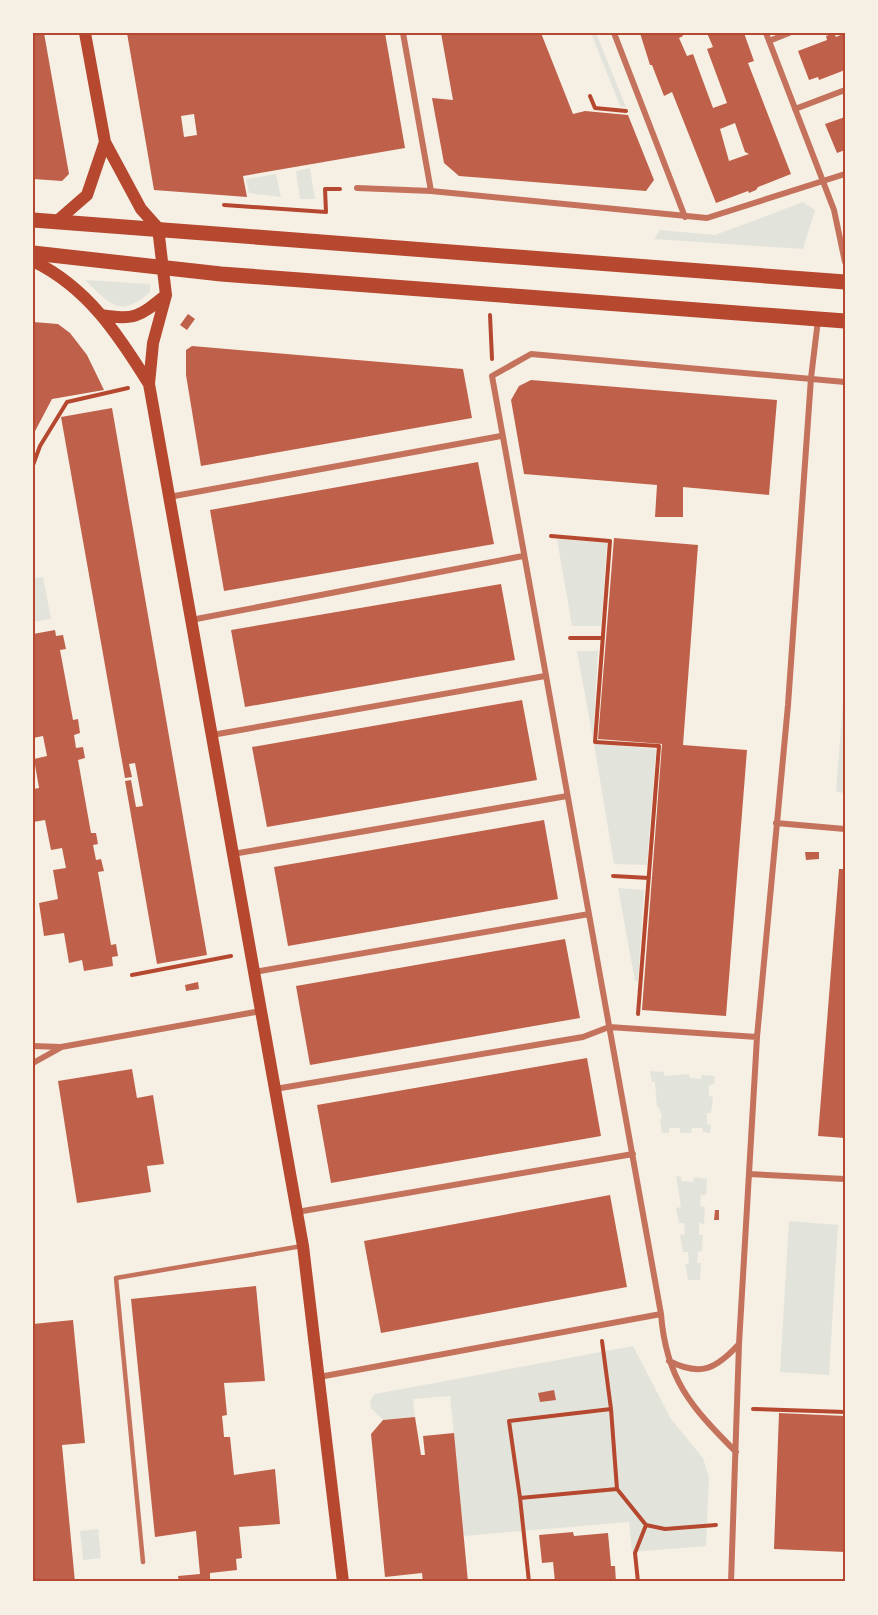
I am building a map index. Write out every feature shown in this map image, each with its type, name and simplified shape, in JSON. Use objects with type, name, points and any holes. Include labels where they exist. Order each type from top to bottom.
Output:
[{"type":"main road","points":[[85,33],[105,142],[141,209],[158,228],[165,267],[166,295],[153,343],[149,384],[303,1246],[344,1582]]},
{"type":"main road","points":[[56,222],[87,195],[105,142]]},
{"type":"main road","points":[[33,220],[845,282]]},
{"type":"main road","points":[[33,253],[220,274],[845,321]]},
{"type":"main road","points":[[33,261],[60,274],[101,315],[149,384]]},
{"type":"main road","points":[[101,315],[127,319],[145,312],[166,295]]},
{"type":"street","points":[[403,33],[431,191]]},
{"type":"street","points":[[614,33],[685,217]]},
{"type":"street","points":[[766,33],[834,210],[845,262]]},
{"type":"street","points":[[769,41],[789,33]]},
{"type":"street","points":[[795,109],[845,90]]},
{"type":"street","points":[[357,188],[431,191],[707,218],[823,183],[845,174]]},
{"type":"street","points":[[731,1582],[739,1344],[757,1037],[811,378],[818,319]]},
{"type":"street","points":[[736,1452],[688,1401],[668,1361],[662,1314],[501,436],[492,376],[531,354],[845,382]]},
{"type":"street","points":[[169,497],[501,436]]},
{"type":"street","points":[[191,620],[523,556]]},
{"type":"street","points":[[212,735],[545,676]]},
{"type":"street","points":[[232,854],[567,796]]},
{"type":"street","points":[[776,823],[845,829]]},
{"type":"street","points":[[254,972],[588,914]]},
{"type":"street","points":[[33,1046],[61,1047],[261,1011]]},
{"type":"street","points":[[275,1089],[583,1037],[609,1027],[757,1037]]},
{"type":"street","points":[[33,1063],[61,1047]]},
{"type":"street","points":[[297,1212],[633,1154]]},
{"type":"street","points":[[749,1174],[845,1179]]},
{"type":"street","points":[[319,1377],[662,1314]]},
{"type":"street","points":[[668,1361],[687,1370],[706,1369],[722,1362],[739,1344]]},
{"type":"lane","points":[[143,1562],[116,1278],[303,1246]]},
{"type":"path","points":[[590,96],[595,108],[630,112]]},
{"type":"path","points":[[224,205],[326,212],[325,189],[357,188]]},
{"type":"path","points":[[489,294],[492,376]]},
{"type":"path","points":[[33,465],[40,446],[67,402],[149,384]]},
{"type":"path","points":[[551,536],[610,541],[592,742],[659,746],[635,1029]]},
{"type":"path","points":[[570,638],[603,638]]},
{"type":"path","points":[[613,876],[649,878]]},
{"type":"path","points":[[132,975],[250,952]]},
{"type":"path","points":[[604,1351],[617,1489],[646,1525],[665,1529],[708,1527]]},
{"type":"path","points":[[529,1582],[509,1421],[611,1409]]},
{"type":"path","points":[[737,1409],[845,1412]]},
{"type":"path","points":[[520,1498],[617,1489]]},
{"type":"path","points":[[638,1582],[635,1553],[646,1525]]},
{"type":"shaded area","points":[[591,33],[596,33],[626,107],[620,106]]},
{"type":"shaded area","points":[[310,168],[315,199],[300,199],[296,171]]},
{"type":"shaded area","points":[[276,174],[281,197],[249,193],[246,179]]},
{"type":"shaded area","points":[[803,202],[815,210],[803,249],[654,239],[660,230],[715,235]]},
{"type":"shaded area","points":[[85,280],[150,284],[150,292],[131,305],[116,305],[101,296]]},
{"type":"shaded area","points":[[557,539],[607,543],[601,626],[572,626]]},
{"type":"shaded area","points":[[43,577],[51,619],[33,622],[33,578]]},
{"type":"shaded area","points":[[577,651],[598,651],[593,738]]},
{"type":"shaded area","points":[[845,676],[845,793],[836,792]]},
{"type":"shaded area","points":[[594,744],[656,749],[647,865],[614,864]]},
{"type":"shaded area","points":[[618,888],[644,890],[638,981],[635,981]]},
{"type":"shaded area","points":[[650,1071],[664,1072],[664,1076],[689,1074],[690,1078],[701,1079],[702,1075],[715,1076],[714,1084],[709,1085],[709,1096],[713,1097],[711,1113],[707,1113],[707,1124],[711,1125],[710,1133],[703,1132],[702,1128],[692,1128],[691,1133],[680,1133],[680,1128],[669,1128],[669,1133],[662,1133],[660,1119],[662,1118],[659,1107],[657,1107],[655,1082],[652,1082]]},
{"type":"shaded area","points":[[676,1176],[681,1177],[682,1181],[693,1182],[694,1177],[707,1179],[706,1195],[701,1195],[700,1206],[705,1207],[704,1224],[699,1223],[699,1235],[703,1235],[702,1251],[698,1252],[697,1263],[701,1263],[700,1280],[688,1280],[685,1264],[689,1263],[688,1252],[683,1252],[680,1235],[685,1234],[684,1223],[679,1223],[676,1208],[681,1207]]},
{"type":"shaded area","points":[[789,1221],[838,1225],[829,1375],[780,1372]]},
{"type":"shaded area","points":[[633,1346],[671,1419],[703,1458],[709,1477],[706,1546],[632,1552],[629,1522],[464,1536],[450,1396],[413,1399],[415,1417],[383,1420],[371,1408],[370,1401],[375,1394]]},
{"type":"shaded area","points":[[98,1529],[101,1558],[83,1560],[80,1531]]},
{"type":"building","points":[[33,33],[44,33],[69,174],[62,181],[33,179]]},
{"type":"building","points":[[127,33],[385,33],[405,148],[243,176],[247,197],[154,190]],"holes":[[[194,114],[197,135],[184,137],[181,116]]]},
{"type":"building","points":[[441,33],[541,33],[573,114],[585,111],[628,115],[654,180],[646,191],[459,176],[444,163],[432,98],[453,100]]},
{"type":"building","points":[[640,33],[682,33],[683,36],[679,38],[687,56],[693,54],[713,108],[727,103],[707,49],[713,47],[707,33],[744,33],[754,61],[748,63],[791,174],[749,193],[748,191],[716,203],[672,92],[664,96],[652,65],[650,65]],"holes":[[[735,123],[745,152],[749,154],[729,161],[720,129]]]},
{"type":"building","points":[[834,33],[836,37],[845,33],[845,70],[819,80],[818,77],[809,80],[798,51],[827,40],[826,36]]},
{"type":"building","points":[[845,117],[845,150],[837,153],[825,124]]},
{"type":"building","points":[[188,314],[195,319],[187,330],[180,325]]},
{"type":"building","points":[[33,322],[58,324],[70,333],[87,355],[104,390],[52,399],[33,435]]},
{"type":"building","points":[[192,346],[463,369],[472,418],[201,466],[186,375],[186,350]]},
{"type":"building","points":[[531,380],[777,400],[769,495],[683,487],[683,517],[655,517],[657,485],[524,474],[511,400],[519,386]]},
{"type":"building","points":[[112,408],[207,955],[157,964],[125,781],[131,780],[136,807],[143,806],[135,763],[129,764],[132,777],[125,778],[61,417]]},
{"type":"building","points":[[478,462],[494,544],[224,591],[210,510]]},
{"type":"building","points":[[614,538],[698,545],[683,745],[747,750],[726,1016],[642,1010],[662,744],[598,739]]},
{"type":"building","points":[[501,584],[515,660],[245,707],[231,630]]},
{"type":"building","points":[[55,630],[56,636],[63,635],[66,649],[60,650],[73,720],[78,719],[80,733],[74,735],[76,748],[83,747],[85,758],[78,760],[91,833],[96,833],[98,844],[93,845],[96,860],[101,859],[104,871],[98,872],[111,945],[116,944],[118,956],[112,957],[113,966],[84,971],[82,960],[69,963],[64,933],[44,936],[39,903],[58,899],[53,870],[66,868],[62,848],[51,850],[45,820],[33,822],[33,789],[39,788],[34,759],[47,756],[43,736],[33,738],[33,634]]},
{"type":"building","points":[[522,700],[537,780],[267,827],[252,747]]},
{"type":"building","points":[[544,820],[558,899],[288,946],[274,867]]},
{"type":"building","points":[[805,852],[819,852],[819,859],[806,860]]},
{"type":"building","points":[[839,869],[845,869],[845,1138],[818,1136]]},
{"type":"building","points":[[565,939],[580,1018],[310,1065],[296,986]]},
{"type":"building","points":[[198,982],[199,989],[186,991],[185,985]]},
{"type":"building","points":[[587,1058],[601,1136],[331,1183],[317,1105]]},
{"type":"building","points":[[132,1069],[137,1098],[153,1095],[164,1164],[147,1166],[151,1192],[77,1203],[58,1081]]},
{"type":"building","points":[[610,1195],[627,1287],[381,1333],[364,1241]]},
{"type":"building","points":[[715,1210],[719,1210],[719,1220],[714,1220]]},
{"type":"building","points":[[256,1286],[265,1381],[224,1383],[227,1415],[222,1416],[224,1437],[230,1437],[234,1475],[275,1469],[280,1524],[239,1527],[242,1558],[236,1559],[237,1570],[210,1573],[210,1582],[179,1582],[178,1576],[200,1574],[196,1531],[155,1537],[131,1299]]},
{"type":"building","points":[[73,1320],[85,1443],[62,1445],[75,1582],[33,1582],[33,1324]]},
{"type":"building","points":[[554,1390],[556,1400],[540,1402],[538,1393]]},
{"type":"building","points":[[779,1413],[845,1416],[845,1552],[774,1549]]},
{"type":"building","points":[[415,1417],[421,1455],[425,1455],[423,1436],[454,1433],[468,1582],[423,1582],[422,1573],[385,1577],[371,1434],[383,1420]]},
{"type":"building","points":[[573,1532],[574,1536],[608,1533],[611,1566],[615,1566],[616,1582],[555,1582],[553,1562],[542,1563],[539,1535]]}]
